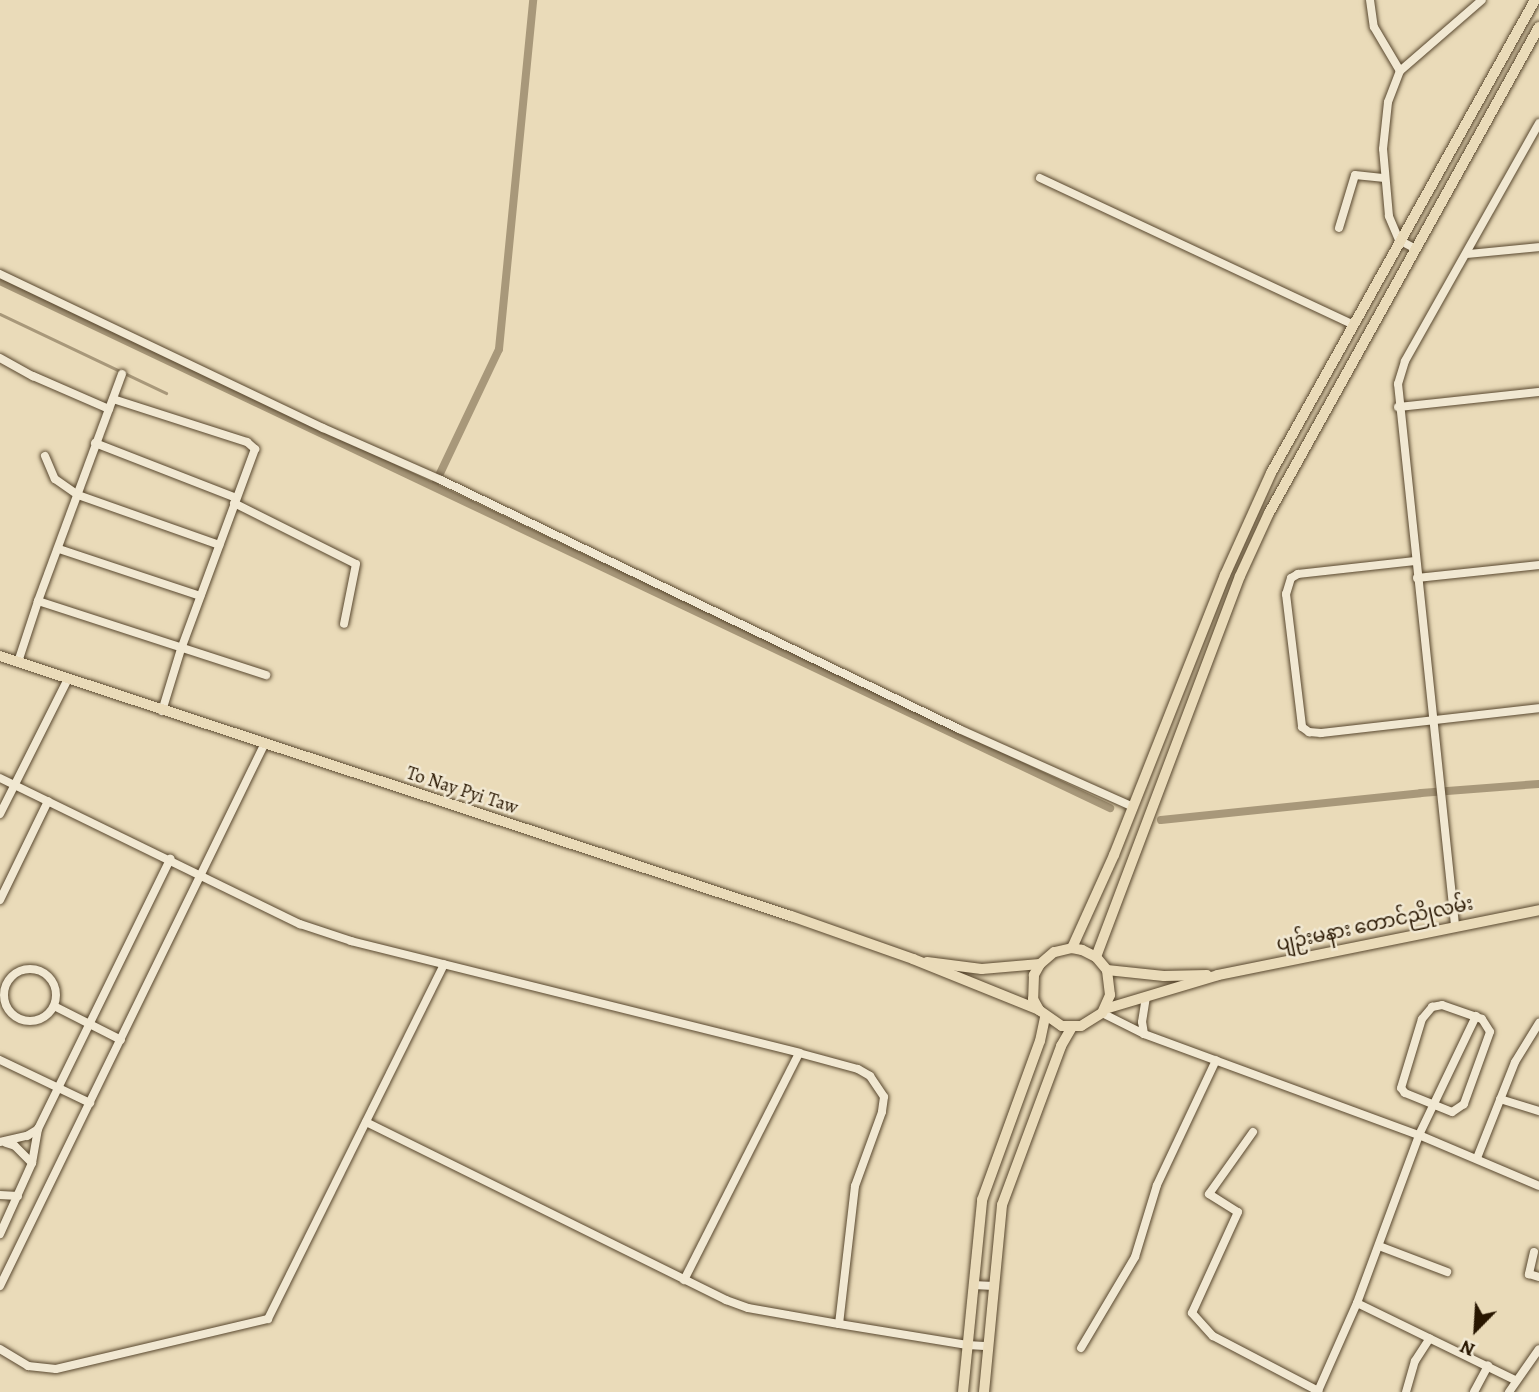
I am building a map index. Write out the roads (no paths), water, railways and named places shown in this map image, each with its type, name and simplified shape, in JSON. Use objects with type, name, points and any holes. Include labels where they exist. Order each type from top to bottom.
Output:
[{"type":"main road","points":[[1072,948],[1133,807],[1225,575],[1270,473],[1535,0]]},
{"type":"main road","points":[[1096,957],[1240,576],[1294,464],[1539,27]]},
{"type":"main road","name":"To Nay Pyi Taw","points":[[0,656],[264,745],[791,916],[913,959]]},
{"type":"main road","name":"ပျဉ်းမနား တောင်ညိုလမ်း","points":[[1218,975],[1539,910]]},
{"type":"main road","points":[[963,1392],[982,1200],[1040,1041],[1042,1014],[1032,987],[1040,964],[1054,953],[1072,948],[1096,957],[1107,971],[1110,995],[1104,1011]]},
{"type":"main road","points":[[913,959],[982,969],[1040,964]]},
{"type":"main road","points":[[913,959],[1042,1014],[1062,1026],[1073,1027],[1090,1023],[1104,1011],[1218,975]]},
{"type":"main road","points":[[1107,971],[1164,976],[1218,975]]},
{"type":"main road","points":[[984,1392],[1002,1205],[1061,1046],[1073,1027]]},
{"type":"street","points":[[1370,0],[1374,27],[1400,71]]},
{"type":"street","points":[[1414,248],[1399,240],[1390,216],[1385,178],[1384,131],[1388,102],[1400,71],[1482,0]]},
{"type":"street","points":[[1455,925],[1398,407],[1398,384],[1402,369],[1539,123]]},
{"type":"street","points":[[1339,228],[1355,175],[1385,178]]},
{"type":"street","points":[[1040,178],[1354,325]]},
{"type":"street","points":[[1468,254],[1539,247]]},
{"type":"street","points":[[0,274],[439,479],[899,701],[1133,807]]},
{"type":"street","points":[[0,358],[33,376],[109,409]]},
{"type":"street","points":[[18,662],[122,374]]},
{"type":"street","points":[[1398,407],[1539,392]]},
{"type":"street","points":[[113,399],[252,445],[255,453],[200,596],[162,711]]},
{"type":"street","points":[[95,443],[235,500],[356,564],[344,624]]},
{"type":"street","points":[[45,456],[55,479],[78,495],[219,545]]},
{"type":"street","points":[[59,549],[200,596]]},
{"type":"street","points":[[1416,561],[1298,574],[1291,578],[1286,594],[1302,727],[1313,733],[1539,708]]},
{"type":"street","points":[[1417,578],[1539,565]]},
{"type":"street","points":[[38,601],[266,676]]},
{"type":"street","points":[[0,814],[68,679]]},
{"type":"street","points":[[0,1286],[264,745]]},
{"type":"street","points":[[0,778],[300,924],[351,941],[799,1053],[858,1069],[870,1076],[884,1097],[882,1112],[855,1186],[839,1324]]},
{"type":"street","points":[[0,900],[48,801]]},
{"type":"street","points":[[0,1234],[32,1163],[38,1129],[170,859]]},
{"type":"street","points":[[0,1349],[28,1366],[56,1369],[268,1318],[444,964]]},
{"type":"street","points":[[21,970],[39,970],[47,975],[56,988],[54,1006],[42,1018],[33,1021],[15,1016],[5,1001],[3,981],[21,970]]},
{"type":"street","points":[[1144,1034],[1142,1022],[1146,998]]},
{"type":"street","points":[[1442,1005],[1476,1016],[1488,1024],[1490,1038],[1464,1104],[1452,1112],[1405,1093],[1401,1088],[1422,1019],[1432,1007],[1442,1005]]},
{"type":"street","points":[[54,1006],[121,1040]]},
{"type":"street","points":[[1104,1011],[1144,1034],[1419,1135],[1539,1186]]},
{"type":"street","points":[[1253,1132],[1209,1194],[1238,1212],[1192,1313],[1213,1336],[1318,1391],[1357,1303],[1419,1135],[1476,1016]]},
{"type":"street","points":[[1477,1158],[1515,1062],[1539,1023]]},
{"type":"street","points":[[684,1280],[799,1053]]},
{"type":"street","points":[[0,1060],[90,1103]]},
{"type":"street","points":[[1081,1348],[1135,1257],[1157,1185],[1216,1060]]},
{"type":"street","points":[[1500,1099],[1539,1111]]},
{"type":"street","points":[[366,1122],[684,1280],[748,1308],[967,1345],[989,1346]]},
{"type":"street","points":[[3,1142],[38,1129]]},
{"type":"street","points":[[3,1142],[15,1146],[32,1163]]},
{"type":"street","points":[[0,1195],[18,1196]]},
{"type":"street","points":[[1379,1247],[1447,1272]]},
{"type":"street","points":[[1534,1252],[1529,1274],[1539,1277]]},
{"type":"street","points":[[973,1285],[994,1286]]},
{"type":"street","points":[[1357,1303],[1515,1381]]},
{"type":"street","points":[[1406,1392],[1415,1361],[1430,1338]]},
{"type":"street","points":[[1509,1392],[1539,1349]]},
{"type":"street","points":[[1474,1392],[1488,1366]]},
{"type":"waterway","points":[[435,484],[499,349],[533,0]]},
{"type":"waterway","points":[[0,281],[1110,808]]},
{"type":"waterway","points":[[0,314],[166,393]]},
{"type":"waterway","points":[[1161,820],[1421,793],[1539,784]]}]
